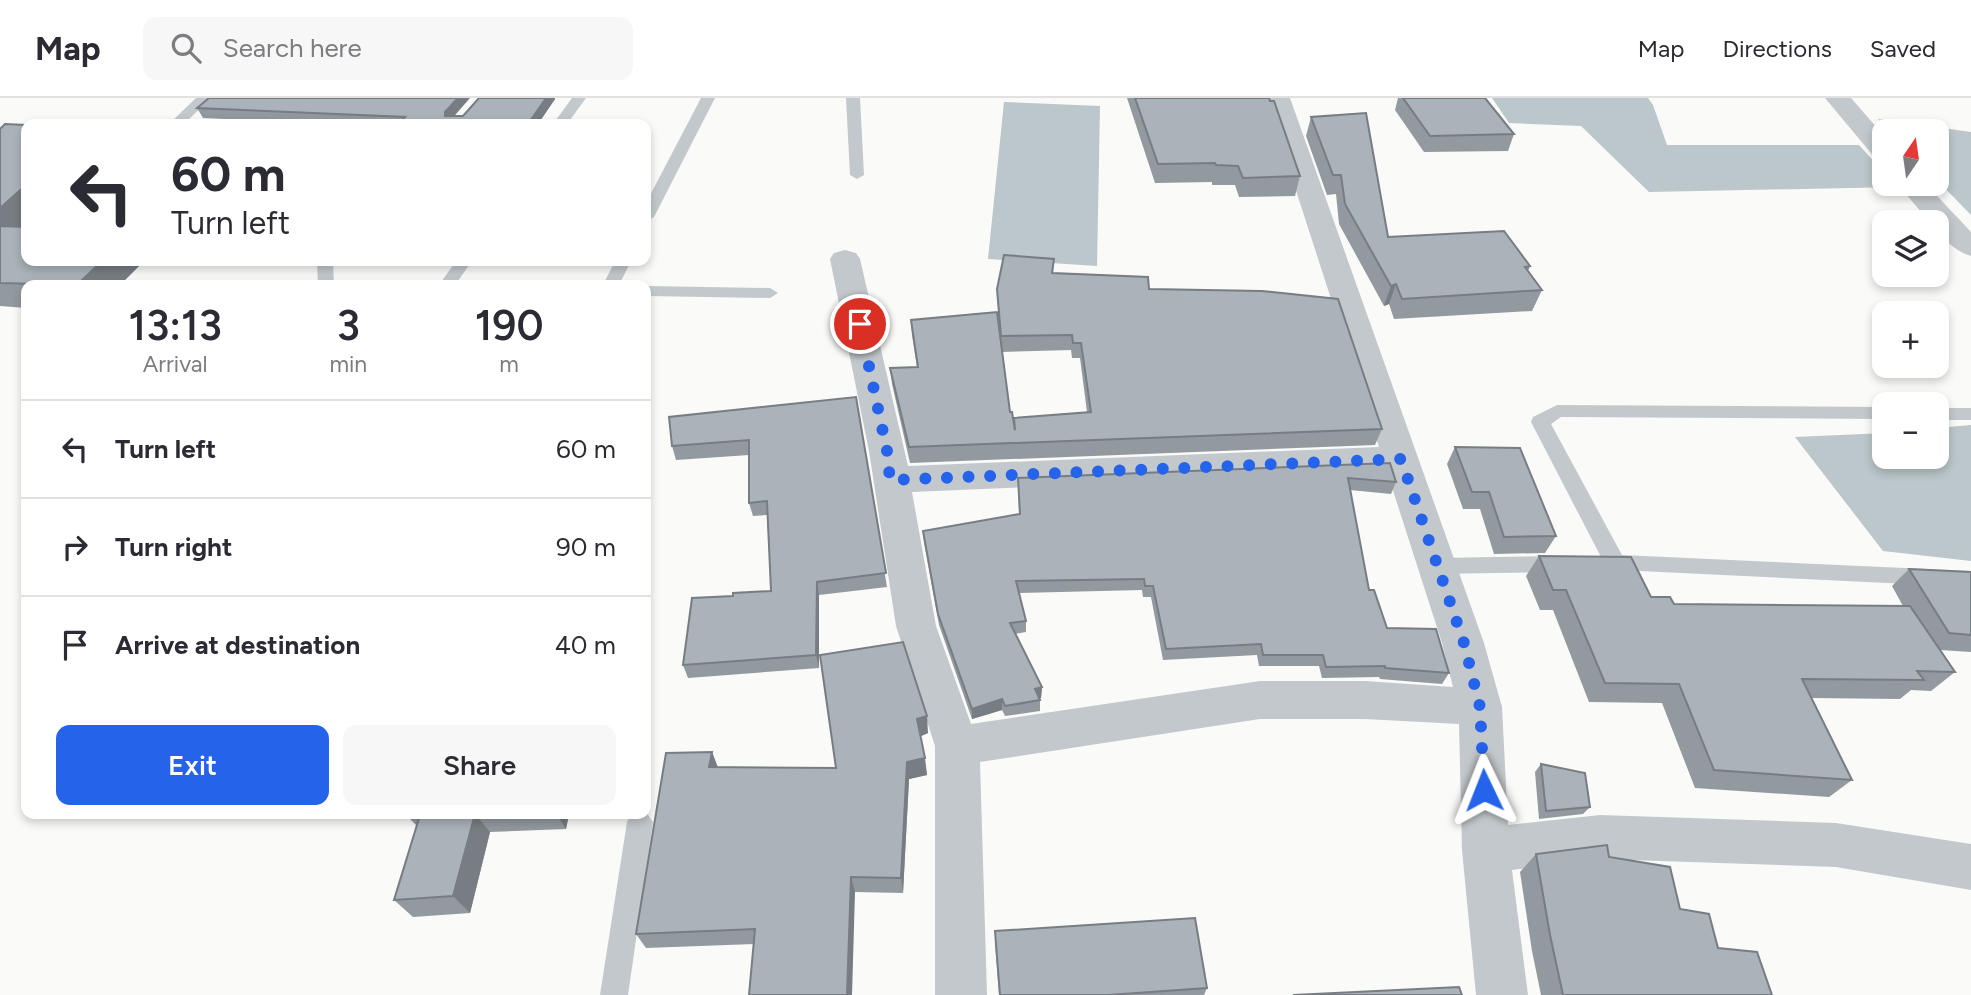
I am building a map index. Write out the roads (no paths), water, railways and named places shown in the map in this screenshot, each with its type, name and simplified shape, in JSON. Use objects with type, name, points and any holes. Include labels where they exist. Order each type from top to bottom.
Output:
[{"type":"street","points":[[1278,98],[1464,643],[1480,707],[1486,850],[1502,995]]},
{"type":"street","points":[[1837,98],[1872,138]]},
{"type":"street","points":[[1921,196],[1951,230],[1971,247]]},
{"type":"street","points":[[845,259],[885,438],[916,626],[957,746],[961,995]]},
{"type":"street","points":[[890,480],[1401,459]]},
{"type":"street","points":[[957,746],[1260,700],[1365,700],[1480,707]]},
{"type":"street","points":[[1486,850],[1600,837],[1836,845],[1971,866]]},
{"type":"lane","points":[[182,119],[204,98]]},
{"type":"lane","points":[[564,119],[579,98]]},
{"type":"lane","points":[[651,207],[708,98]]},
{"type":"lane","points":[[853,98],[857,175]]},
{"type":"lane","points":[[651,291],[770,293]]},
{"type":"lane","points":[[1615,562],[1540,422],[1557,411],[1872,414]]},
{"type":"lane","points":[[1949,414],[1971,414]]},
{"type":"lane","points":[[1437,566],[1615,562],[1971,579]]},
{"type":"lane","points":[[614,995],[640,822]]}]
